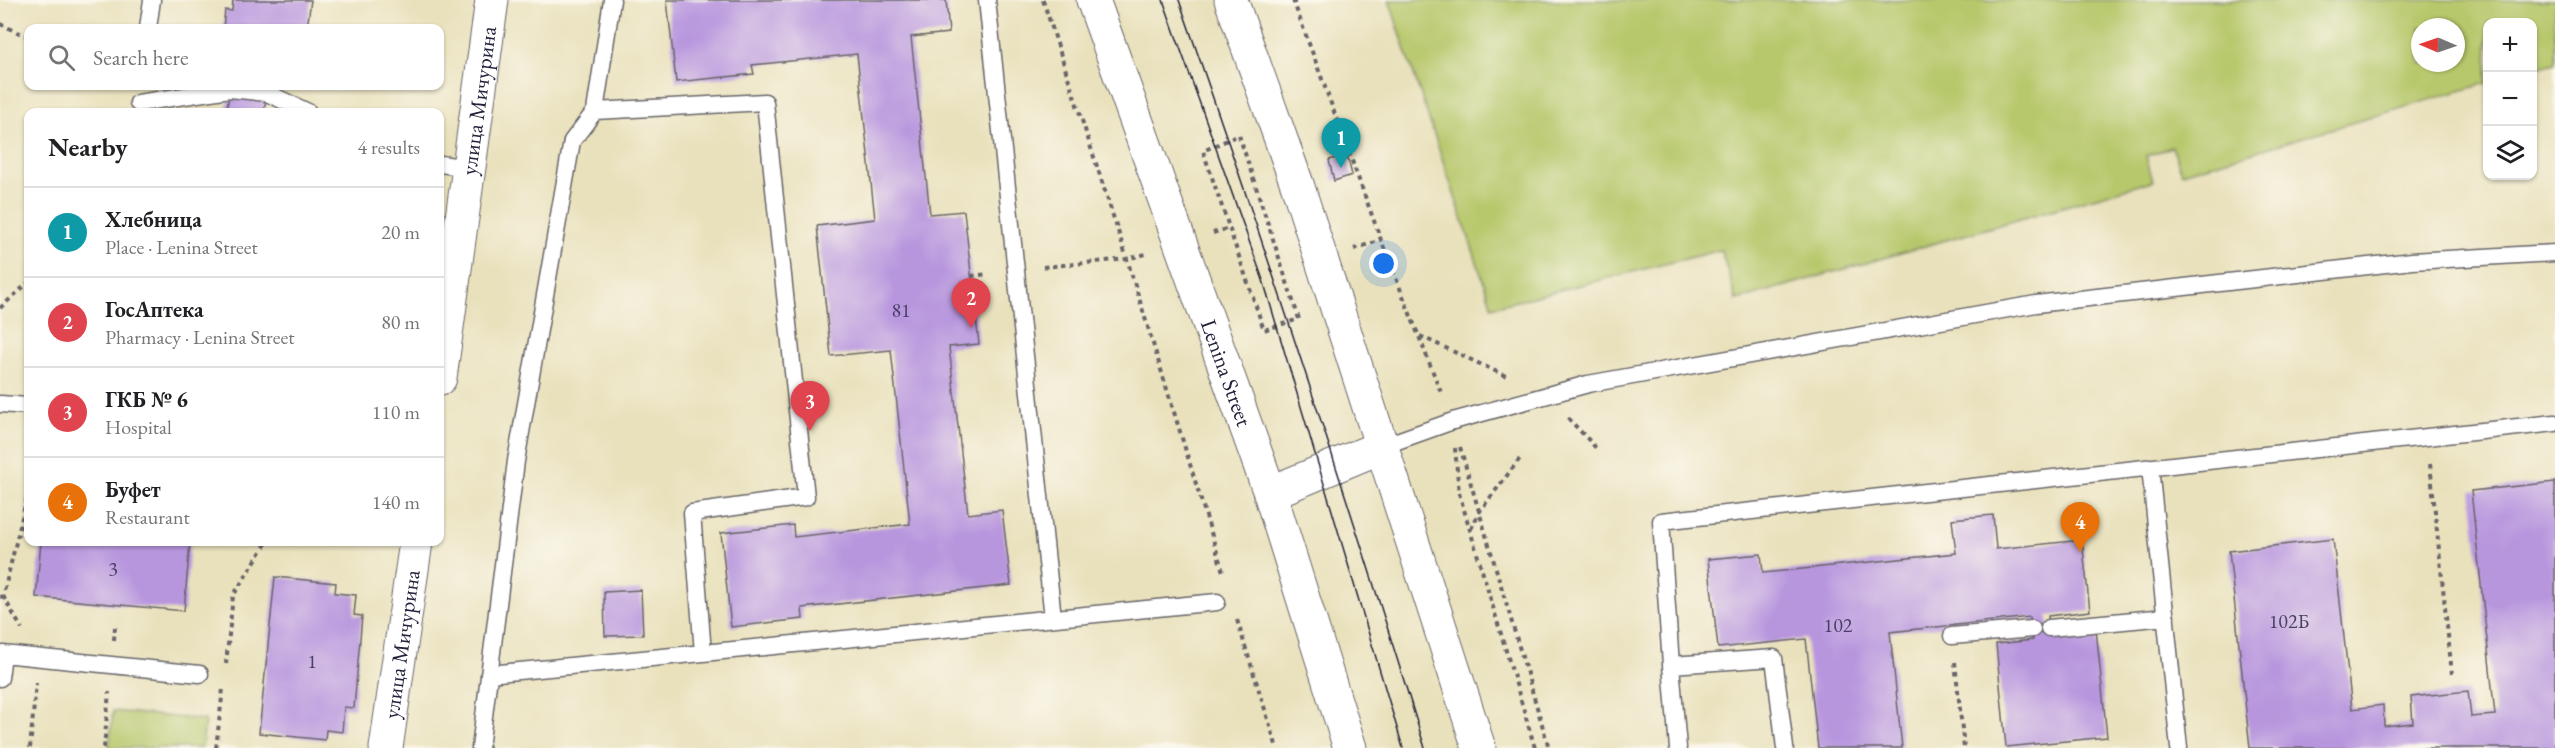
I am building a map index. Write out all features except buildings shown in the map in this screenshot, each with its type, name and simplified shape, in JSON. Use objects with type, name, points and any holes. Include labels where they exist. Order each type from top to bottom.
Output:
[{"type":"main road","name":"улица Мичурина","points":[[444,321],[455,166],[492,0]]},
{"type":"main road","name":"Lenina Street","points":[[1093,0],[1270,492],[1350,748]]},
{"type":"main road","points":[[1231,0],[1297,184],[1479,748]]},
{"type":"main road","points":[[1270,492],[1383,446]]},
{"type":"main road","name":"улица Мичурина","points":[[386,748],[415,546]]},
{"type":"lane","points":[[149,24],[152,0]]},
{"type":"lane","points":[[480,748],[516,461],[572,141],[595,111],[612,0]]},
{"type":"lane","points":[[987,0],[1053,618]]},
{"type":"lane","points":[[139,90],[137,108],[225,90]]},
{"type":"lane","points":[[239,90],[267,93],[299,108]]},
{"type":"lane","points":[[595,111],[765,102],[806,497],[692,513],[703,653]]},
{"type":"lane","points":[[1383,446],[1453,421],[1588,384],[2036,304],[2412,261],[2555,253]]},
{"type":"lane","points":[[0,404],[24,406]]},
{"type":"lane","points":[[1678,748],[1660,521],[2555,423]]},
{"type":"lane","points":[[2150,467],[2179,748]]},
{"type":"lane","points":[[489,675],[1217,602]]},
{"type":"lane","points":[[2049,628],[2166,617]]},
{"type":"lane","points":[[1952,636],[2032,629]]},
{"type":"lane","points":[[0,678],[3,654],[200,674]]},
{"type":"lane","points":[[1671,664],[1774,658],[1785,748]]},
{"type":"path","points":[[1043,0],[1127,260],[1225,578]]},
{"type":"path","points":[[1293,0],[1381,240],[1453,421],[1549,748]]},
{"type":"path","points":[[0,24],[24,35]]},
{"type":"path","points":[[1239,135],[1299,319],[1264,330],[1203,151],[1239,135]]},
{"type":"path","points":[[971,276],[1127,260]]},
{"type":"path","points":[[0,308],[24,287]]},
{"type":"path","points":[[1453,421],[1459,493],[1534,748]]},
{"type":"path","points":[[2427,436],[2452,674]]},
{"type":"path","points":[[1470,530],[1479,511],[1521,457]]},
{"type":"path","points":[[0,597],[3,596],[24,509]]},
{"type":"path","points":[[224,673],[233,596],[264,546]]},
{"type":"path","points":[[1235,612],[1277,748]]},
{"type":"path","points":[[1952,636],[1964,748]]},
{"type":"path","points":[[30,748],[39,658]]},
{"type":"path","points":[[216,748],[223,685]]},
{"type":"path","points":[[104,748],[110,692]]},
{"type":"green space","points":[[1389,0],[2555,0],[2555,63],[2537,68],[2537,18],[2483,18],[2483,84],[2182,173],[2172,147],[2146,156],[2153,181],[1736,300],[1721,250],[1492,307]]},
{"type":"green space","points":[[113,711],[205,720],[202,748],[109,748]]},
{"type":"tram line","points":[[1163,0],[1263,280],[1403,748]]},
{"type":"tram line","points":[[1179,0],[1305,373],[1425,748]]},
{"type":"place","name":"Хлебница","points":[[1341,168]]},
{"type":"place","name":"ГосАптека","points":[[971,328]]},
{"type":"place","name":"ГКБ № 6","points":[[810,431]]},
{"type":"place","name":"Буфет","points":[[2080,552]]}]
